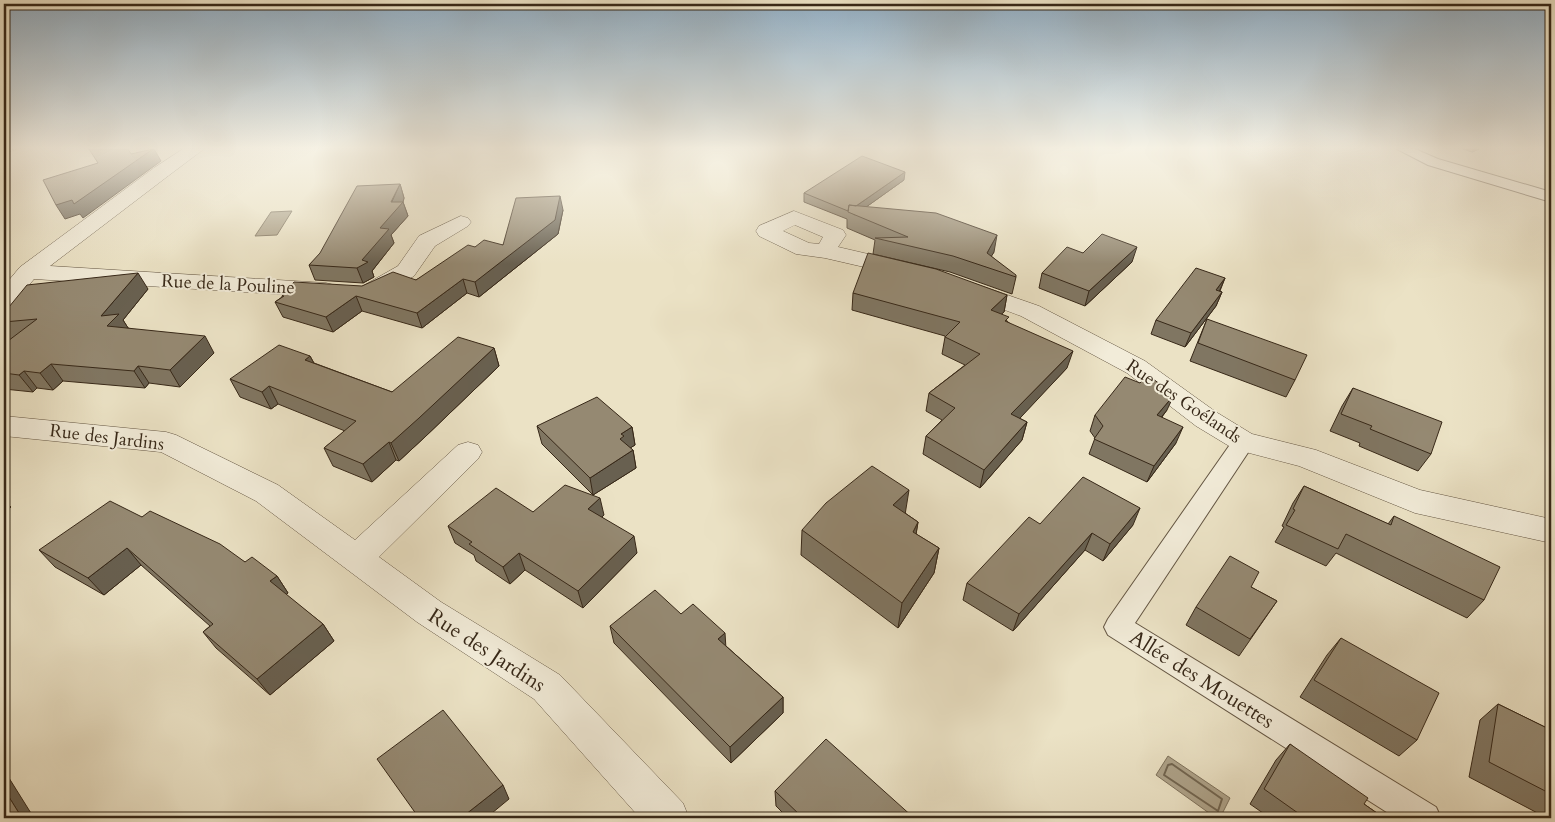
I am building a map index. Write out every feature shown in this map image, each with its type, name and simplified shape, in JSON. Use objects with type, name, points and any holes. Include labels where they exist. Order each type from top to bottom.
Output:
[{"type":"street","points":[[4,301],[28,272],[141,187]]},
{"type":"street","name":"Rue de la Pouline","points":[[28,272],[367,292],[406,272],[427,242],[461,222]]},
{"type":"street","points":[[825,251],[924,274]]},
{"type":"street","name":"Rue des Goélands","points":[[950,282],[1030,311],[1136,367],[1206,419],[1244,442],[1306,457],[1415,501],[1551,530]]},
{"type":"street","name":"Rue des Jardins","points":[[4,426],[166,442],[267,493],[429,612],[547,687],[668,818]]},
{"type":"street","points":[[357,558],[468,452]]},
{"type":"lane","points":[[1518,187],[1551,197]]},
{"type":"lane","name":"Allée des Mouettes","points":[[1244,442],[1118,627],[1425,818]]},
{"type":"water","points":[[292,211],[277,235],[255,236],[271,212]]},
{"type":"water","points":[[1168,756],[1230,798],[1220,818],[1216,818],[1156,775]]},
{"type":"building","points":[[47,187],[98,187],[74,204],[72,200],[56,205]]},
{"type":"building","points":[[356,187],[398,187],[391,202],[403,202],[380,228],[389,229],[362,260],[368,262],[357,268],[309,265],[320,253]]},
{"type":"building","points":[[813,187],[883,187],[856,206],[849,205],[848,211],[804,193]]},
{"type":"building","points":[[560,196],[555,220],[475,282],[463,279],[417,313],[356,296],[326,317],[275,302],[284,296],[282,296],[294,282],[362,286],[393,272],[416,280],[468,245],[475,247],[484,240],[503,245],[516,198]]},
{"type":"building","points":[[849,205],[936,213],[997,235],[987,253],[1016,275],[1016,277],[953,256],[875,238],[908,237],[848,212]]},
{"type":"building","points":[[1102,234],[1137,247],[1089,291],[1042,273],[1067,247],[1083,253]]},
{"type":"building","points":[[868,253],[936,269],[1007,295],[991,310],[1009,317],[1005,321],[1073,351],[1011,414],[1027,422],[984,470],[926,436],[955,408],[929,393],[980,354],[945,337],[960,322],[853,293]]},
{"type":"building","points":[[1196,268],[1225,278],[1216,290],[1222,292],[1191,333],[1156,320]]},
{"type":"building","points":[[138,273],[101,316],[119,314],[107,326],[205,336],[170,370],[138,366],[134,371],[51,364],[40,373],[24,371],[19,375],[4,373],[4,344],[37,319],[4,322],[4,313],[27,285]]},
{"type":"building","points":[[1207,319],[1307,355],[1295,380],[1198,343]]},
{"type":"building","points":[[458,337],[494,348],[391,443],[389,442],[363,464],[324,448],[356,421],[269,386],[262,392],[230,379],[279,345],[310,356],[305,360],[392,392]]},
{"type":"building","points":[[1148,375],[1174,395],[1157,415],[1183,427],[1154,466],[1094,439],[1103,426],[1095,415],[1125,377],[1140,383]]},
{"type":"building","points":[[1353,388],[1442,422],[1431,454],[1370,429],[1372,426],[1341,414]]},
{"type":"building","points":[[597,397],[632,427],[621,434],[624,436],[620,439],[633,450],[590,478],[537,426]]},
{"type":"building","points":[[872,466],[909,490],[893,505],[918,522],[913,532],[939,548],[902,603],[802,530],[826,503]]},
{"type":"building","points":[[1083,477],[1140,508],[1110,544],[1092,533],[1019,614],[967,583],[1029,517],[1040,524]]},
{"type":"building","points":[[565,485],[600,498],[588,509],[634,536],[578,591],[519,553],[503,567],[469,544],[472,542],[448,526],[496,488],[533,512]]},
{"type":"building","points":[[1304,486],[1391,525],[1394,516],[1500,567],[1484,600],[1346,534],[1338,549],[1286,525],[1295,510],[1293,509]]},
{"type":"building","points":[[110,501],[142,517],[150,511],[220,544],[245,562],[252,557],[277,576],[270,581],[323,624],[257,679],[203,632],[213,624],[127,548],[88,578],[39,550]]},
{"type":"building","points":[[1230,556],[1259,572],[1251,587],[1277,601],[1250,639],[1196,607]]},
{"type":"building","points":[[655,590],[681,614],[693,604],[725,633],[718,639],[783,697],[730,747],[610,626]]},
{"type":"building","points":[[1341,638],[1439,693],[1417,740],[1314,680]]},
{"type":"building","points":[[1498,704],[1551,730],[1551,794],[1489,762]]},
{"type":"building","points":[[443,710],[503,785],[461,818],[419,818],[377,759]]},
{"type":"building","points":[[826,739],[914,818],[803,818],[775,791]]},
{"type":"building","points":[[1290,744],[1368,798],[1364,804],[1384,818],[1305,818],[1264,789]]},
{"type":"building","points":[[4,789],[22,818],[4,818]]}]
